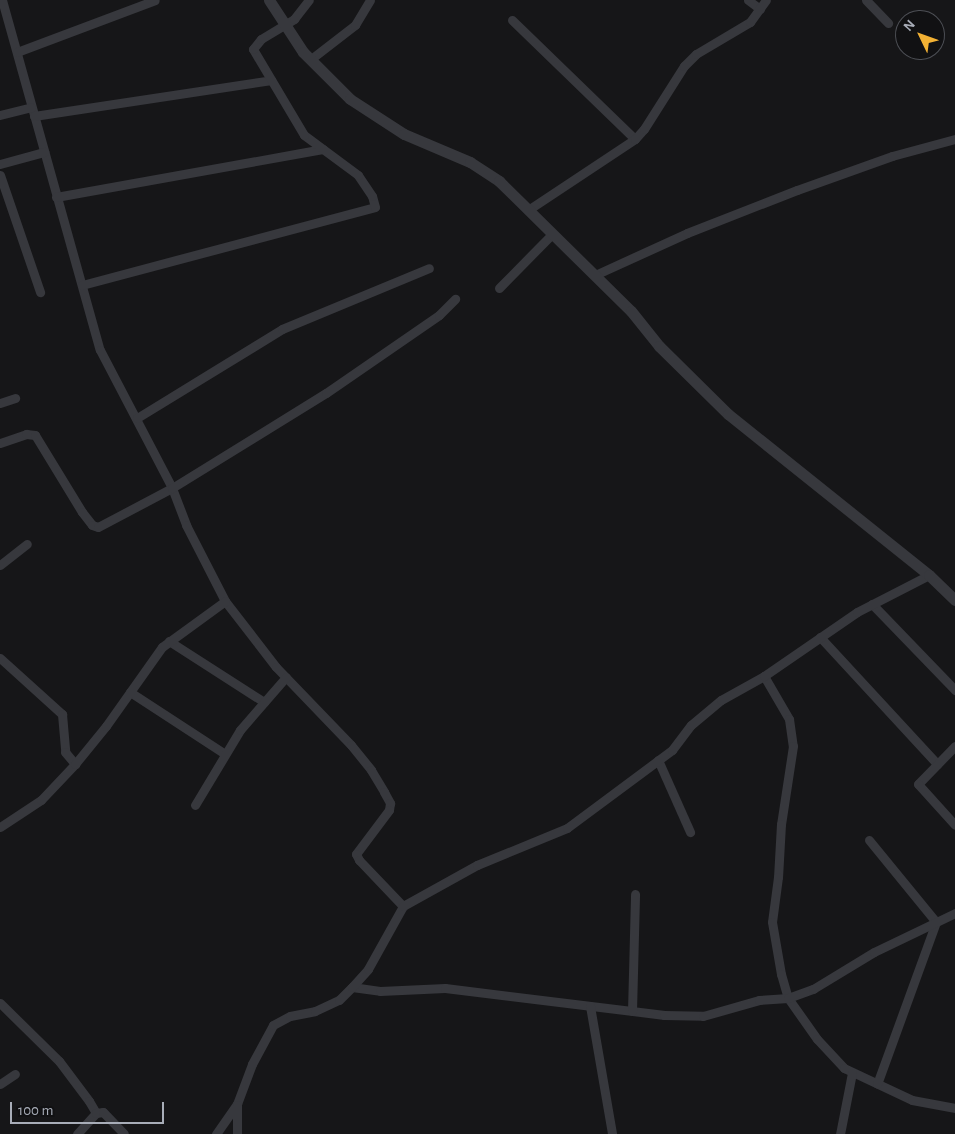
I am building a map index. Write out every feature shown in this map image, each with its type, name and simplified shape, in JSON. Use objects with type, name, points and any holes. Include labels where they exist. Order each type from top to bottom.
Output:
[{"type":"street","points":[[17,52],[155,0]]},
{"type":"street","points":[[269,0],[311,60],[350,99],[404,134],[470,162],[499,182],[631,311],[659,346],[728,414],[929,575],[955,600]]},
{"type":"street","points":[[82,285],[375,207],[372,196],[358,175],[304,135],[253,48],[270,33],[286,25],[309,0]]},
{"type":"street","points":[[311,60],[355,25],[370,0]]},
{"type":"street","points":[[748,0],[760,10]]},
{"type":"street","points":[[528,210],[635,139],[644,129],[684,66],[696,54],[730,36],[750,22],[766,0]]},
{"type":"street","points":[[866,0],[888,23]]},
{"type":"street","points":[[2,5],[17,52],[32,112],[100,350],[172,488],[186,525],[226,601],[276,667],[351,744],[372,770],[387,797],[390,803],[389,810],[356,854],[359,860],[404,906]]},
{"type":"street","points":[[512,20],[635,139]]},
{"type":"street","points":[[0,115],[271,80]]},
{"type":"street","points":[[594,275],[687,233],[797,190],[892,156],[955,139]]},
{"type":"street","points":[[56,197],[323,150]]},
{"type":"street","points":[[0,164],[44,152]]},
{"type":"street","points":[[0,175],[40,292]]},
{"type":"street","points":[[499,288],[552,234]]},
{"type":"street","points":[[136,418],[282,329],[429,268]]},
{"type":"street","points":[[0,443],[26,434],[35,435],[82,512],[95,527],[132,510],[172,488],[326,394],[439,314],[455,299]]},
{"type":"street","points":[[0,403],[15,398]]},
{"type":"street","points":[[0,565],[27,544]]},
{"type":"street","points":[[216,1134],[238,1104],[252,1064],[273,1025],[290,1016],[315,1011],[339,1000],[368,969],[404,906],[477,865],[567,828],[672,750],[691,724],[721,700],[764,676],[872,604],[929,575]]},
{"type":"street","points":[[0,827],[41,800],[75,764],[169,640],[226,601]]},
{"type":"street","points":[[872,604],[955,690]]},
{"type":"street","points":[[820,637],[937,764]]},
{"type":"street","points":[[169,640],[264,702]]},
{"type":"street","points":[[0,658],[62,714],[65,752],[75,764]]},
{"type":"street","points":[[764,676],[788,719],[793,746],[781,824],[778,877],[772,922],[781,974],[788,998],[816,1039],[844,1068],[912,1100],[955,1108]]},
{"type":"street","points":[[195,804],[240,730],[286,677]]},
{"type":"street","points":[[130,692],[225,754]]},
{"type":"street","points":[[955,746],[918,784],[955,825]]},
{"type":"street","points":[[658,760],[690,832]]},
{"type":"street","points":[[869,840],[936,922]]},
{"type":"street","points":[[632,1011],[635,894]]},
{"type":"street","points":[[352,988],[380,991],[445,988],[632,1011],[703,1016],[759,1000],[788,998],[813,989],[874,952],[955,913]]},
{"type":"street","points":[[877,1084],[936,922]]},
{"type":"street","points":[[0,1004],[59,1061],[96,1113]]},
{"type":"street","points":[[590,1006],[612,1134]]},
{"type":"street","points":[[840,1134],[852,1072]]},
{"type":"street","points":[[0,1084],[15,1074]]},
{"type":"street","points":[[237,1134],[238,1104]]},
{"type":"street","points":[[77,1134],[96,1113],[104,1112],[124,1134]]}]
